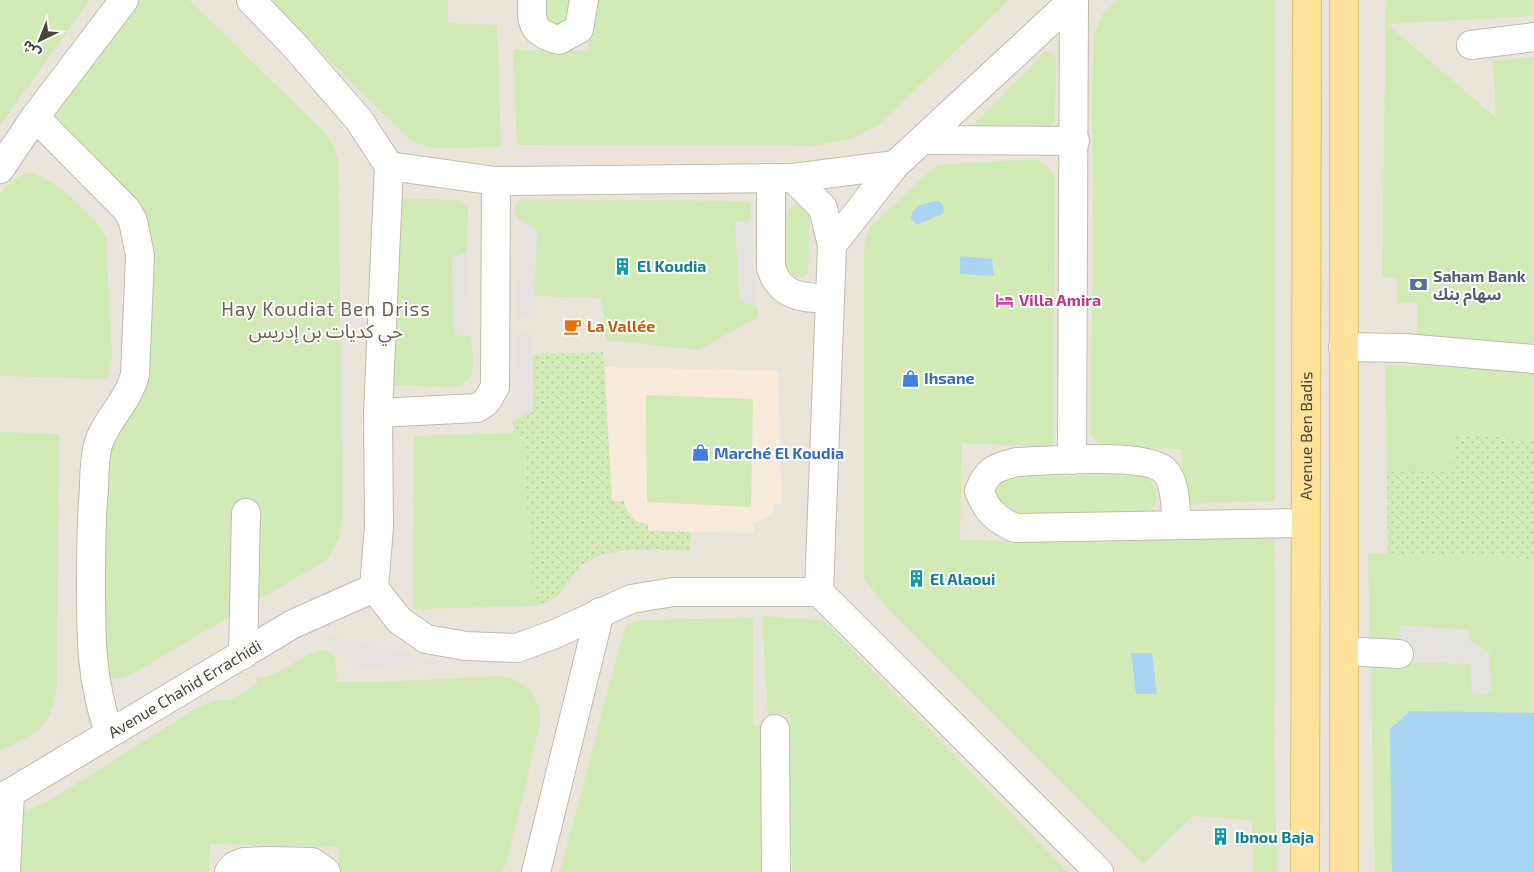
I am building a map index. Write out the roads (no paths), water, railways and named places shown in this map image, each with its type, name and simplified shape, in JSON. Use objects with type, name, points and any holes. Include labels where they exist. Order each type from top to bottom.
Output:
[{"type":"main road","name":"Avenue Ben Badis","points":[[1305,872],[1307,0]]},
{"type":"main road","points":[[1344,0],[1344,872]]},
{"type":"street","points":[[0,169],[35,118],[124,0]]},
{"type":"street","points":[[251,0],[294,44],[359,120],[389,166],[378,413],[379,527],[374,588],[399,620],[426,639],[466,646],[517,648],[555,634],[631,599],[673,592],[819,592],[1099,872]]},
{"type":"street","points":[[532,0],[532,20],[536,30],[544,36],[559,40],[579,29],[584,0]]},
{"type":"street","points":[[832,245],[895,165],[1073,0]]},
{"type":"street","points":[[1072,460],[1075,141],[1073,0]]},
{"type":"street","points":[[1471,45],[1534,37]]},
{"type":"street","points":[[35,118],[127,210],[133,221],[140,255],[135,375],[132,386],[98,444],[94,462],[91,647],[96,688],[109,732]]},
{"type":"street","points":[[924,140],[1075,141]]},
{"type":"street","points":[[389,166],[496,181],[782,178],[895,165]]},
{"type":"street","points":[[782,178],[823,208],[832,245],[819,592]]},
{"type":"street","points":[[782,178],[771,268],[776,282],[789,293],[805,298],[830,299]]},
{"type":"street","points":[[378,413],[477,408],[486,402],[495,386],[496,181]]},
{"type":"street","points":[[1343,348],[1404,348],[1534,359]]},
{"type":"street","points":[[1177,525],[1172,485],[1165,471],[1140,460],[1017,462],[997,467],[985,476],[979,491],[987,509],[998,520],[1015,528],[1305,523]]},
{"type":"street","points":[[243,655],[246,513]]},
{"type":"street","name":"Avenue Chahid Errachidi","points":[[5,796],[109,732],[293,624],[374,588]]},
{"type":"street","points":[[536,872],[600,612]]},
{"type":"street","points":[[1344,651],[1399,654]]},
{"type":"street","points":[[775,729],[776,872]]},
{"type":"street","points":[[5,796],[6,872]]},
{"type":"street","points":[[229,872],[234,866],[244,862],[269,861],[312,862],[326,872]]},
{"type":"water","points":[[939,201],[943,205],[944,213],[917,225],[911,219],[912,212],[918,206]]},
{"type":"water","points":[[960,256],[992,259],[994,276],[960,274]]},
{"type":"water","points":[[1131,653],[1152,653],[1157,694],[1136,694]]},
{"type":"water","points":[[1410,711],[1534,713],[1534,872],[1392,872],[1390,729]]},
{"type":"place","name":"El Koudia","points":[[623,266]]},
{"type":"place","name":"Saham Bank سهام بنك","points":[[1419,285]]},
{"type":"place","name":"Villa Amira","points":[[1005,300]]},
{"type":"place","name":"La Vallée","points":[[573,326]]},
{"type":"place","name":"Ihsane","points":[[910,378]]},
{"type":"place","name":"Marché El Koudia","points":[[700,453]]},
{"type":"place","name":"El Alaoui","points":[[916,579]]},
{"type":"place","name":"Ibnou Baja","points":[[1221,837]]},
{"type":"district","name":"Hay Koudiat Ben Driss حي كديات بن إدريس","points":[[326,320]]}]
